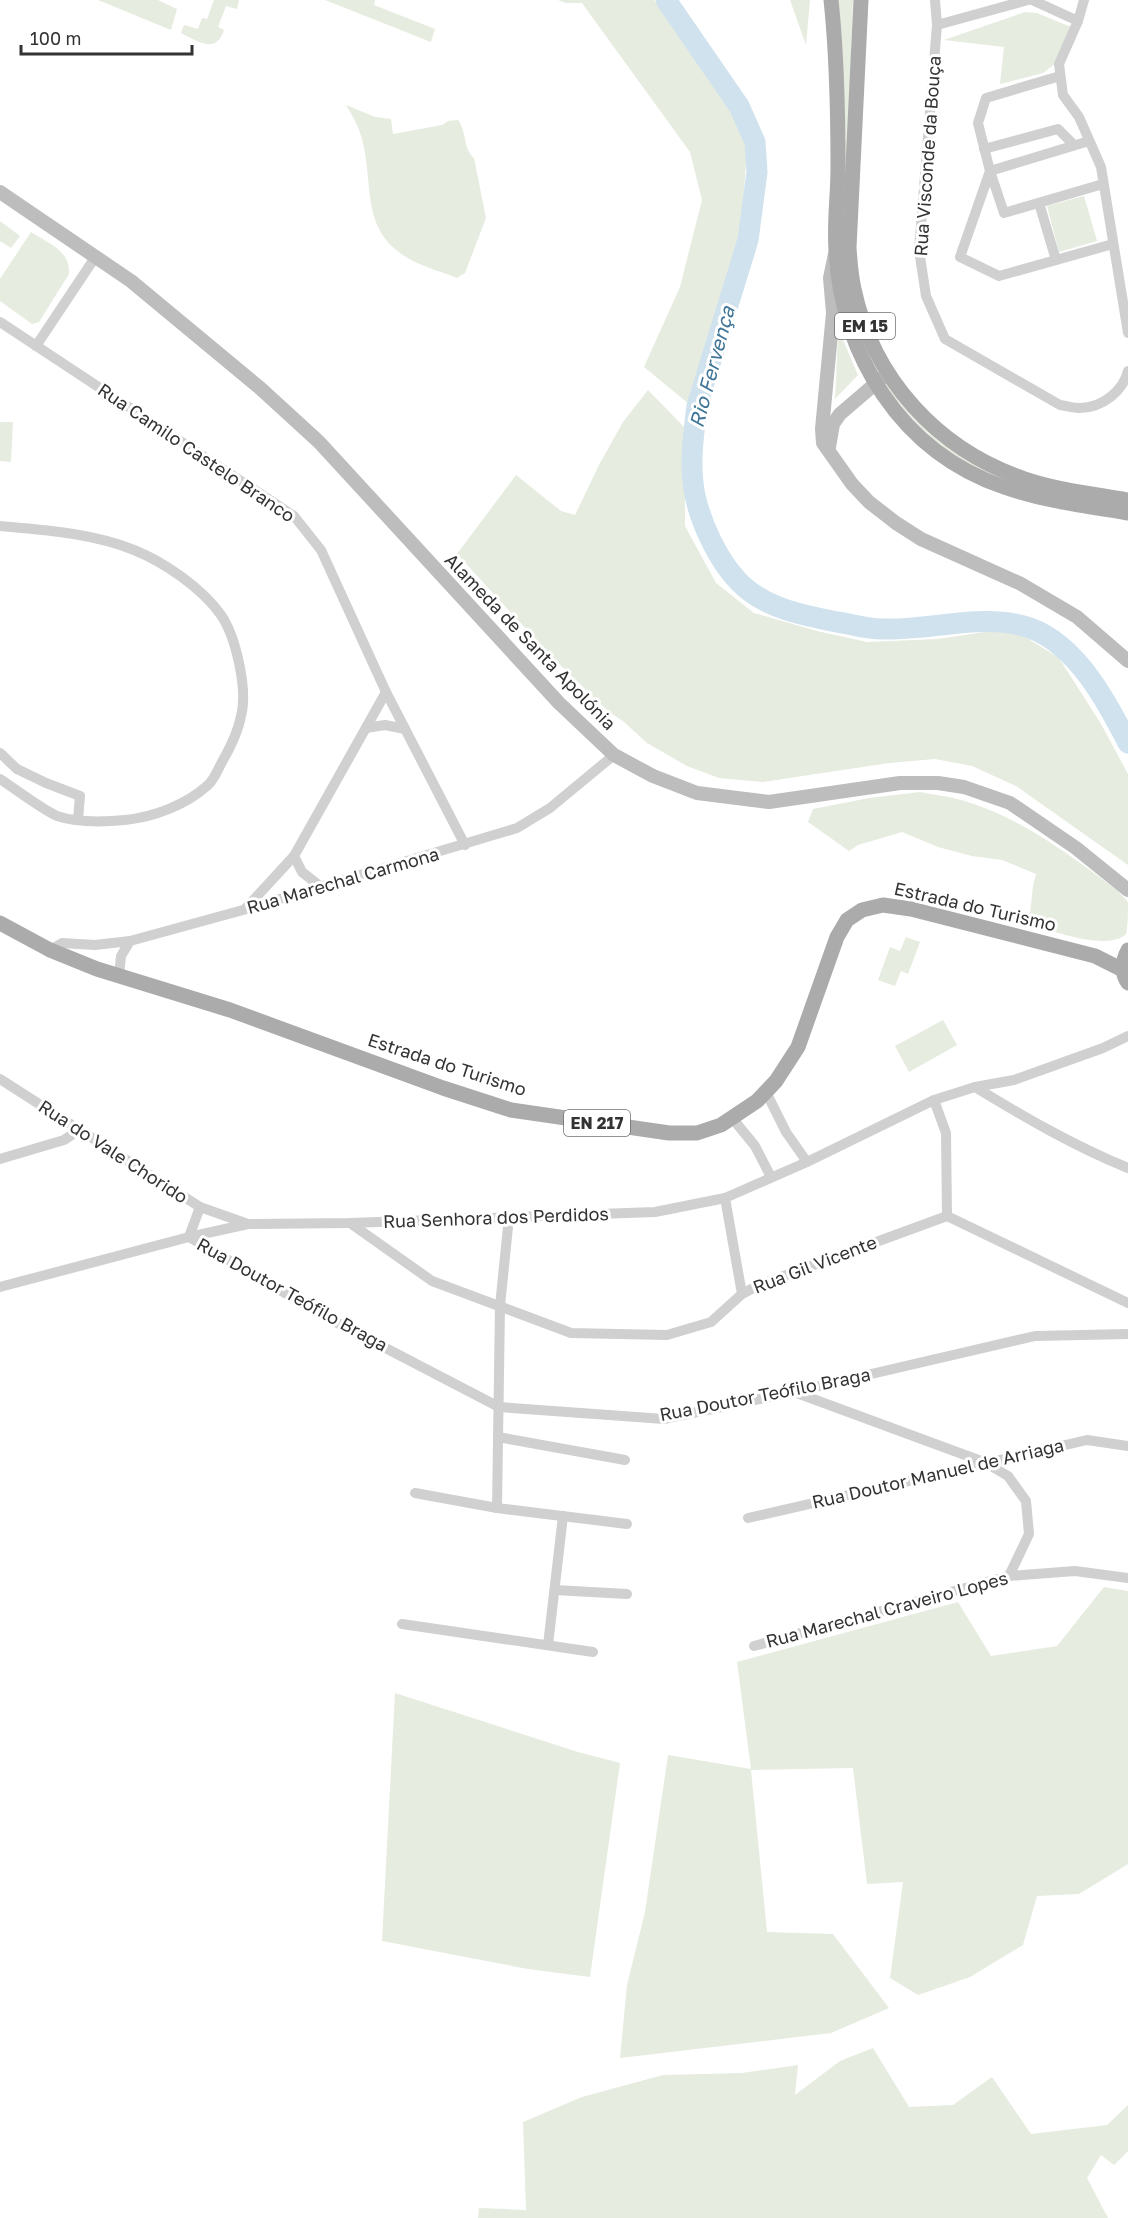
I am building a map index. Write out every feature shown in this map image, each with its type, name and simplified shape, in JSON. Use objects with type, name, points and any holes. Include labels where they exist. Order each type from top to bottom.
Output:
[{"type":"main road","name":"EM 15","points":[[831,0],[836,54],[838,278],[847,321],[864,363],[876,385],[917,435],[966,470],[1001,487],[1032,496],[1126,503]]},
{"type":"main road","name":"EM 15","points":[[861,0],[849,248],[853,287],[860,312],[882,365],[897,389],[932,427],[947,439],[987,463],[1028,480],[1126,503]]},
{"type":"main road","name":"Estrada do Turismo","points":[[0,923],[50,950],[119,976],[230,1010],[443,1088],[510,1110],[669,1133],[697,1133],[733,1119],[776,1081],[798,1047],[837,937],[847,920],[862,910],[883,905],[911,909],[1095,956],[1126,977]]},
{"type":"main road","name":"Estrada do Turismo","points":[[1095,956],[1128,950]]},
{"type":"main road","points":[[1126,977],[1123,963],[1128,950]]},
{"type":"street","name":"Rua Visconde da Bouça","points":[[935,0],[937,25],[919,250],[926,296],[945,339],[1060,405],[1082,408],[1109,400],[1126,380],[1128,371]]},
{"type":"street","points":[[937,25],[1030,0],[1078,21]]},
{"type":"street","points":[[1084,0],[1078,21],[1059,64],[1060,76],[1063,95],[1078,117],[1101,167],[1128,333]]},
{"type":"street","points":[[1060,76],[986,98],[978,123],[1004,213],[1104,184]]},
{"type":"street","points":[[984,149],[1058,129],[1074,145]]},
{"type":"street","points":[[990,171],[1089,141]]},
{"type":"street","points":[[990,171],[960,257],[999,276],[1113,244]]},
{"type":"street","name":"Alameda de Santa Apolónia","points":[[0,192],[131,281],[260,388],[319,442],[559,703],[614,755],[654,776],[697,793],[769,802],[900,783],[938,783],[964,787],[1010,803],[1076,848],[1128,890]]},
{"type":"street","points":[[1039,203],[1056,260]]},
{"type":"street","points":[[836,250],[830,278],[834,313],[822,429],[824,443],[829,452],[863,496],[896,523],[921,539],[1021,584],[1077,617],[1128,661]]},
{"type":"street","points":[[36,346],[96,256]]},
{"type":"street","name":"Rua Camilo Castelo Branco","points":[[0,322],[294,516],[321,550],[386,692],[465,844]]},
{"type":"street","points":[[829,452],[833,424],[840,414],[881,380],[884,374],[882,365]]},
{"type":"street","points":[[861,396],[888,402]]},
{"type":"street","points":[[0,526],[53,531],[90,538],[134,550],[172,570],[204,597],[220,615],[232,637],[241,675],[242,715],[229,748],[209,784],[183,803],[142,818],[101,823],[57,816],[0,779]]},
{"type":"street","points":[[243,910],[294,856],[386,692]]},
{"type":"street","points":[[366,728],[385,725],[405,729]]},
{"type":"street","points":[[0,753],[17,769],[80,796],[78,819]]},
{"type":"street","name":"Rua Marechal Carmona","points":[[50,950],[62,943],[95,945],[130,941],[243,910],[517,828],[550,808],[614,755]]},
{"type":"street","points":[[294,856],[302,872],[321,887]]},
{"type":"street","points":[[119,976],[121,956],[130,941]]},
{"type":"street","name":"Rua Senhora dos Perdidos","points":[[0,1287],[189,1237],[248,1224],[350,1223],[655,1212],[725,1198],[807,1162],[934,1100],[975,1087],[1014,1080],[1102,1048],[1128,1035]]},
{"type":"street","name":"Rua do Vale Chorido","points":[[0,1079],[200,1207],[189,1237]]},
{"type":"street","points":[[975,1087],[1031,1121],[1094,1154],[1128,1168]]},
{"type":"street","points":[[766,1092],[786,1132],[807,1162]]},
{"type":"street","points":[[934,1100],[946,1133],[947,1215],[1128,1303]]},
{"type":"street","points":[[733,1119],[755,1146],[771,1177]]},
{"type":"street","points":[[0,1159],[64,1140],[79,1130]]},
{"type":"street","points":[[725,1198],[742,1294]]},
{"type":"street","points":[[200,1207],[248,1224]]},
{"type":"street","name":"Rua Gil Vicente","points":[[350,1223],[432,1281],[571,1333],[667,1335],[711,1322],[742,1294],[759,1285],[947,1215]]},
{"type":"street","points":[[496,1508],[500,1306],[509,1217]]},
{"type":"street","name":"Rua Doutor Teófilo Braga","points":[[189,1237],[324,1316],[499,1407],[664,1419],[794,1392],[1035,1336],[1128,1334]]},
{"type":"street","points":[[794,1392],[984,1462],[1008,1476],[1026,1501],[1029,1534],[1009,1576]]},
{"type":"street","points":[[498,1437],[625,1460]]},
{"type":"street","name":"Rua Doutor Manuel de Arriaga","points":[[748,1518],[1087,1440],[1128,1446]]},
{"type":"street","points":[[415,1493],[496,1508],[627,1524]]},
{"type":"street","points":[[548,1645],[563,1516]]},
{"type":"street","name":"Rua Marechal Craveiro Lopes","points":[[754,1646],[1009,1576],[1075,1571],[1128,1578]]},
{"type":"street","points":[[555,1590],[627,1594]]},
{"type":"street","points":[[402,1624],[593,1652]]},
{"type":"shaded area","points":[[98,0],[158,0],[177,9],[171,30]]},
{"type":"shaded area","points":[[214,0],[239,0],[237,9],[226,6],[218,27],[224,30],[221,38],[211,44],[206,44],[181,33],[184,25],[198,29],[202,18],[207,19]]},
{"type":"shaded area","points":[[325,0],[375,0],[374,5],[435,29],[431,42]]},
{"type":"shaded area","points":[[558,0],[654,0],[716,76],[745,138],[747,151],[740,244],[689,404],[644,367],[680,287],[702,200],[690,152],[582,3],[566,3]]},
{"type":"shaded area","points":[[790,0],[810,0],[806,45]]},
{"type":"shaded area","points":[[837,0],[853,0],[844,255],[849,297],[855,318],[875,364],[873,365],[852,318],[843,280],[841,228],[843,102]]},
{"type":"shaded area","points":[[1025,12],[1037,13],[1071,27],[1055,64],[1043,73],[1000,84],[1004,47],[944,40]]},
{"type":"shaded area","points":[[346,105],[375,117],[391,119],[393,134],[458,120],[468,150],[474,158],[486,218],[465,273],[457,278],[413,261],[396,250],[384,237],[372,209],[362,138]]},
{"type":"shaded area","points":[[1084,196],[1097,241],[1059,252],[1047,206]]},
{"type":"shaded area","points":[[0,221],[20,236],[11,248],[0,241]]},
{"type":"shaded area","points":[[31,232],[57,248],[69,266],[69,274],[39,322],[32,324],[0,301],[0,279]]},
{"type":"shaded area","points":[[841,335],[858,375],[835,399],[838,336]]},
{"type":"shaded area","points":[[888,383],[1020,487],[974,467],[944,448],[903,408],[886,386]]},
{"type":"shaded area","points":[[648,390],[685,428],[685,526],[716,583],[754,613],[867,642],[938,639],[1011,628],[1059,658],[1101,724],[1128,774],[1128,865],[1016,786],[972,766],[935,759],[889,763],[763,782],[719,778],[687,766],[647,743],[608,711],[553,658],[457,554],[516,475],[561,511],[575,515],[623,422]]},
{"type":"shaded area","points":[[0,422],[13,422],[11,462],[0,461]]},
{"type":"shaded area","points":[[920,792],[983,807],[1044,838],[1063,851],[1118,891],[1128,902],[1126,934],[1118,939],[1093,940],[1064,935],[1029,924],[1036,874],[1002,860],[972,856],[938,847],[902,832],[858,845],[849,851],[808,822],[813,809],[869,798]]},
{"type":"shaded area","points":[[906,937],[920,942],[908,974],[901,971],[895,986],[878,980],[890,947],[900,951]]},
{"type":"shaded area","points":[[943,1020],[957,1045],[909,1072],[895,1046]]},
{"type":"shaded area","points":[[1104,1587],[1128,1591],[1128,1864],[1079,1894],[1037,1896],[1023,1945],[970,1977],[918,1995],[890,1978],[903,1882],[867,1884],[853,1768],[751,1770],[767,1932],[833,1934],[889,2008],[831,2033],[620,2058],[627,1985],[645,1912],[668,1755],[751,1769],[737,1662],[958,1602],[991,1656],[1057,1646]]},
{"type":"shaded area","points":[[395,1693],[578,1752],[620,1763],[590,1977],[528,1969],[382,1941]]},
{"type":"shaded area","points":[[873,2048],[909,2107],[953,2105],[992,2077],[1031,2134],[1107,2125],[1128,2105],[1128,2151],[1114,2165],[1101,2155],[1087,2178],[1108,2218],[478,2218],[479,2208],[526,2210],[523,2122],[582,2097],[663,2075],[742,2073],[798,2065],[795,2095],[840,2061]]},
{"type":"waterway","name":"Rio Fervença","points":[[666,0],[739,106],[755,142],[757,172],[748,240],[697,406],[693,445],[692,474],[695,497],[719,556],[738,581],[758,597],[779,607],[814,617],[876,629],[976,622],[994,622],[1030,628],[1047,636],[1076,661],[1100,693],[1128,743]]}]
